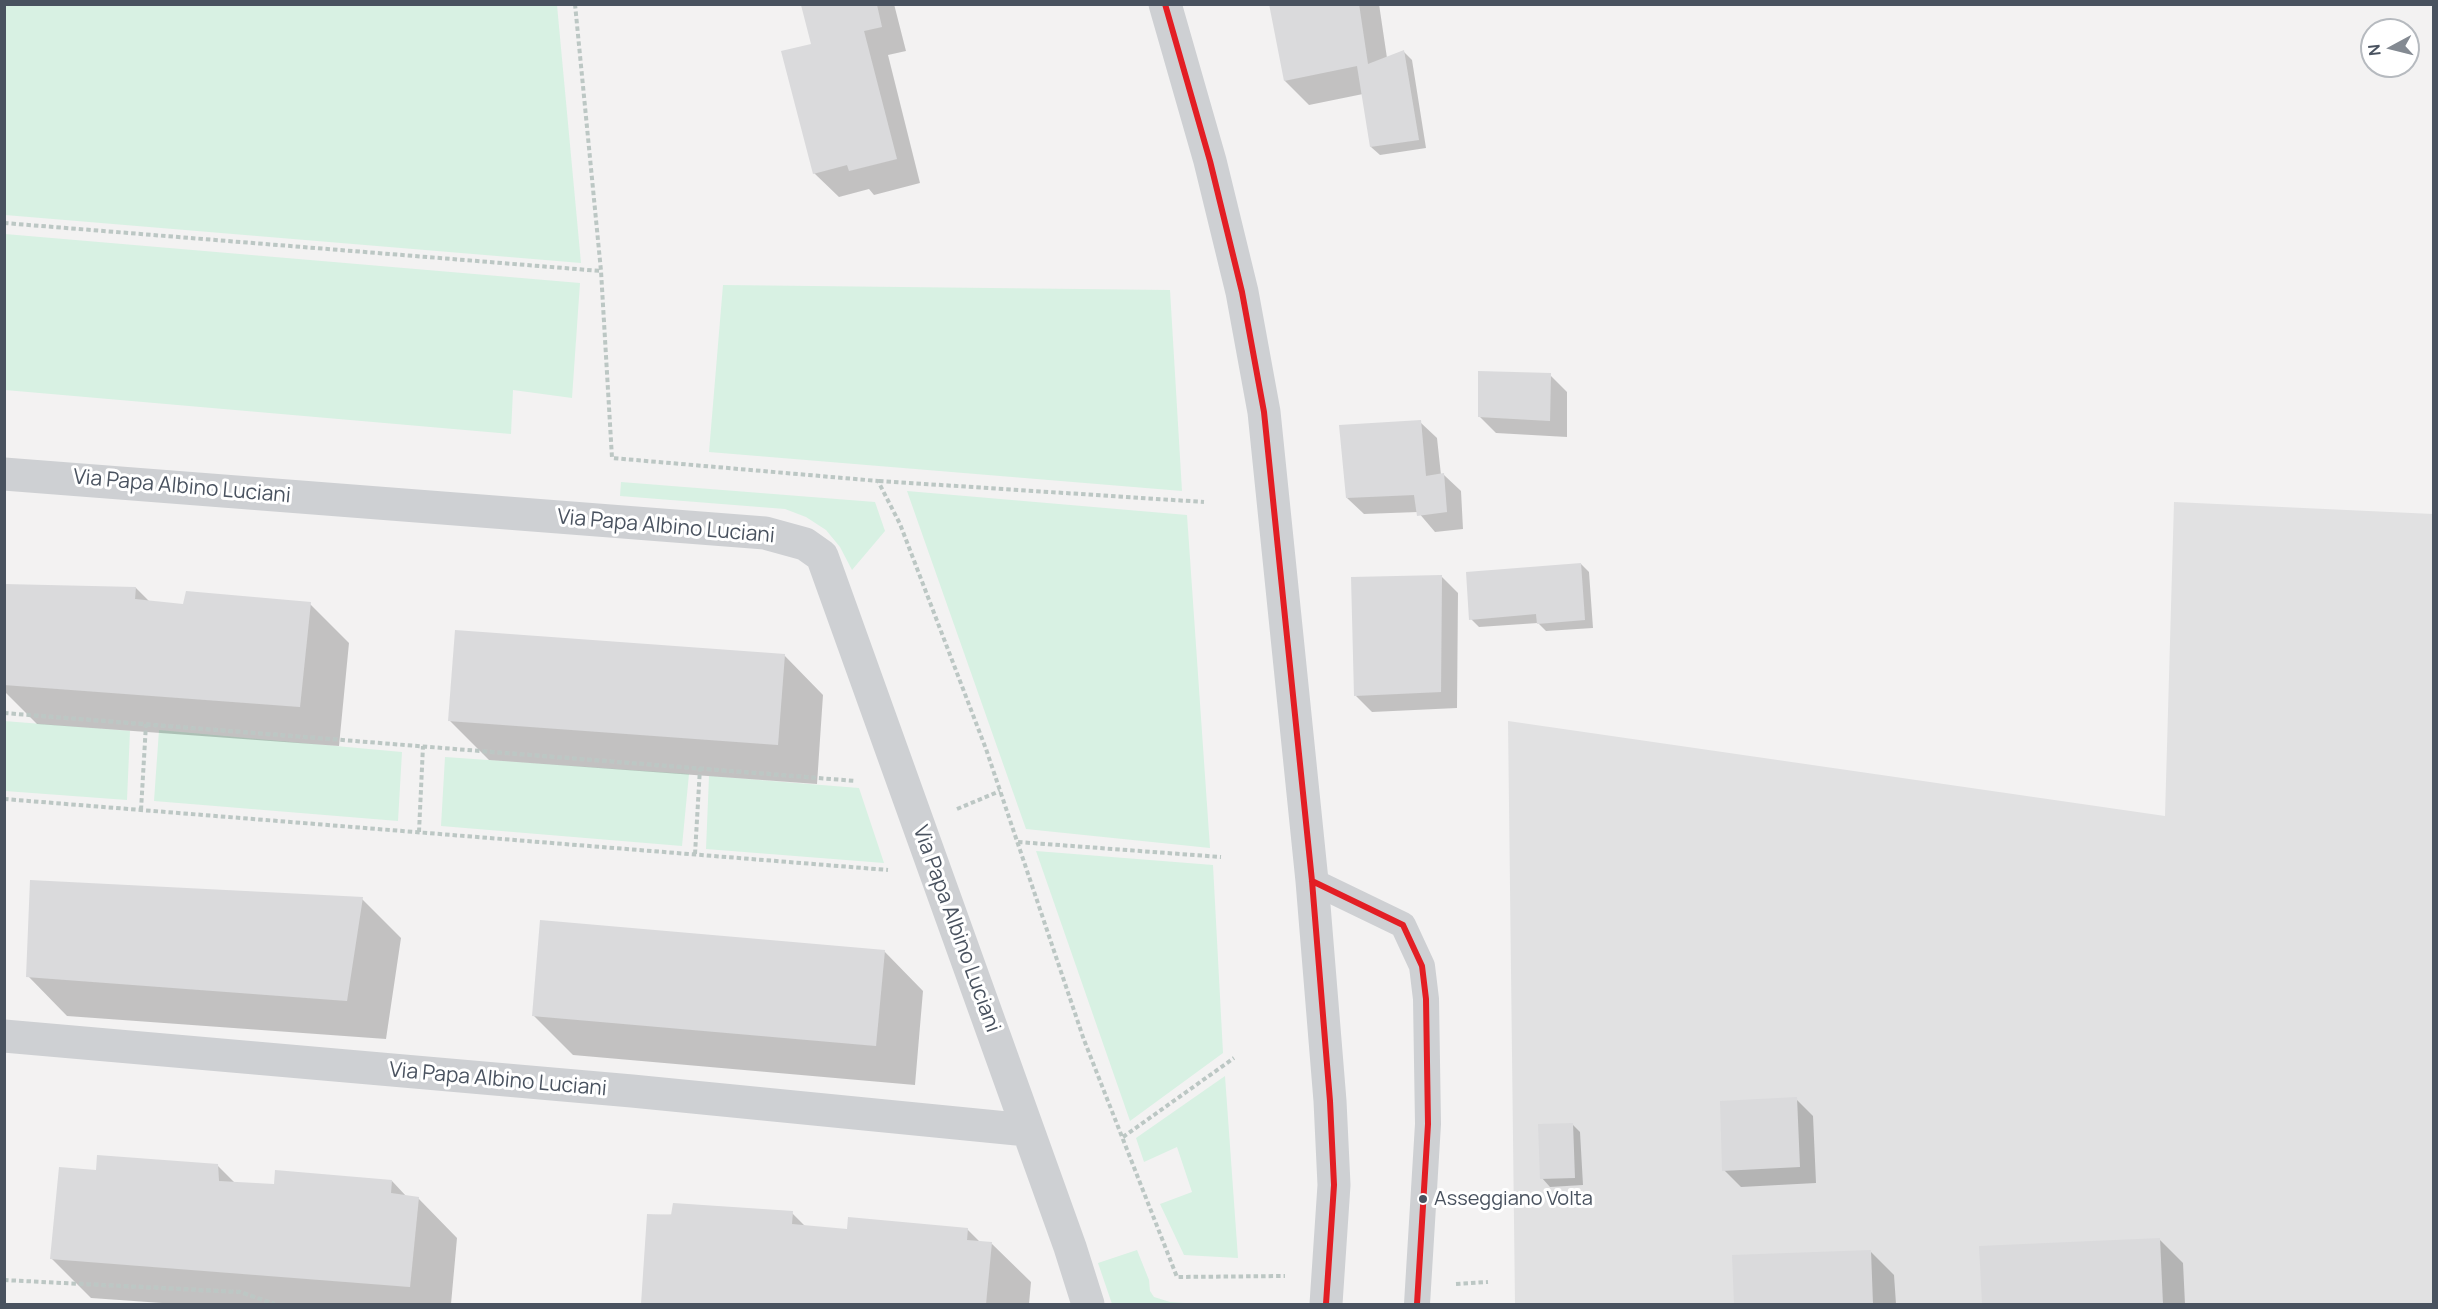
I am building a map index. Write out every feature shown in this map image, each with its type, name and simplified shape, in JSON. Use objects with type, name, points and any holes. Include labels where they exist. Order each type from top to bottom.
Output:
[{"type":"street","points":[[1165,4],[1210,161],[1242,292],[1264,411],[1312,881],[1330,1101],[1334,1185],[1326,1305]]},
{"type":"street","name":"Via Papa Albino Luciani","points":[[4,474],[765,533],[805,544],[822,556],[1088,1305]]},
{"type":"street","name":"Via Papa Albino Luciani","points":[[4,1036],[632,1091],[1027,1130]]},
{"type":"lane","points":[[1312,881],[1402,926],[1422,966],[1426,999],[1428,1124],[1417,1305]]},
{"type":"path","points":[[4,223],[601,271]]},
{"type":"path","points":[[878,481],[1204,502]]},
{"type":"path","points":[[4,713],[858,781]]},
{"type":"path","points":[[141,810],[146,724]]},
{"type":"path","points":[[418,832],[423,746]]},
{"type":"path","points":[[695,854],[700,768]]},
{"type":"path","points":[[953,811],[1000,790]]},
{"type":"path","points":[[4,799],[890,870]]},
{"type":"path","points":[[1018,842],[1221,857]]},
{"type":"path","points":[[1123,1137],[1234,1058]]},
{"type":"path","points":[[4,1280],[240,1292],[274,1305]]},
{"type":"path","points":[[1453,1284],[1488,1282]]},
{"type":"shaded area","points":[[2174,502],[2433,514],[2433,1304],[1515,1304],[1508,721],[2165,816]]},
{"type":"green space","points":[[4,5],[557,5],[581,263],[5,215]]},
{"type":"green space","points":[[5,234],[580,283],[572,398],[513,390],[511,434],[5,390]]},
{"type":"green space","points":[[723,285],[1170,290],[1182,491],[709,452]]},
{"type":"green space","points":[[621,482],[875,502],[885,531],[852,570],[840,547],[826,530],[806,517],[785,509],[620,496]]},
{"type":"green space","points":[[907,491],[1187,515],[1210,848],[1026,829]]},
{"type":"green space","points":[[4,721],[130,731],[127,800],[5,791]]},
{"type":"green space","points":[[159,730],[402,752],[398,821],[154,801]]},
{"type":"green space","points":[[445,757],[689,774],[682,846],[441,826]]},
{"type":"green space","points":[[709,776],[859,788],[884,863],[706,849]]},
{"type":"green space","points":[[1036,851],[1213,865],[1223,1053],[1130,1121]]},
{"type":"green space","points":[[1225,1076],[1238,1258],[1184,1255],[1160,1204],[1192,1192],[1177,1147],[1144,1162],[1136,1138]]},
{"type":"green space","points":[[1137,1250],[1154,1297],[1170,1302],[1200,1304],[1112,1304],[1098,1263]]},
{"type":"building","points":[[1269,4],[1359,4],[1368,64],[1404,50],[1419,140],[1370,147],[1357,66],[1284,81]]},
{"type":"building","points":[[801,5],[877,5],[882,27],[864,31],[897,159],[849,171],[847,165],[813,174],[781,51],[811,44]]},
{"type":"building","points":[[1478,371],[1551,373],[1550,421],[1478,417]]},
{"type":"building","points":[[1421,420],[1426,476],[1444,473],[1447,512],[1417,516],[1414,495],[1346,498],[1339,425]]},
{"type":"building","points":[[1581,563],[1585,620],[1537,624],[1536,614],[1469,620],[1466,572]]},
{"type":"building","points":[[1442,575],[1441,692],[1354,696],[1351,577]]},
{"type":"building","points":[[4,584],[136,587],[135,599],[183,604],[186,591],[311,602],[300,707],[4,685]]},
{"type":"building","points":[[455,630],[785,654],[778,745],[448,721]]},
{"type":"building","points":[[30,880],[363,897],[347,1001],[26,977]]},
{"type":"building","points":[[540,920],[885,950],[876,1046],[532,1016]]},
{"type":"building","points":[[1797,1097],[1800,1167],[1722,1171],[1720,1101]]},
{"type":"building","points":[[1573,1123],[1575,1178],[1540,1179],[1538,1124]]},
{"type":"building","points":[[97,1155],[218,1164],[219,1181],[274,1184],[275,1170],[392,1180],[391,1193],[419,1197],[410,1287],[50,1259],[59,1167],[96,1170]]},
{"type":"building","points":[[673,1203],[793,1211],[792,1224],[847,1229],[848,1217],[968,1228],[967,1240],[992,1242],[986,1304],[641,1304],[647,1214],[671,1215]]},
{"type":"building","points":[[2160,1238],[2163,1304],[1982,1304],[1979,1246]]},
{"type":"building","points":[[1871,1250],[1873,1304],[1734,1304],[1732,1255]]},
{"type":"transit line","points":[[1165,4],[1210,161],[1242,292],[1264,412],[1312,881],[1330,1101],[1334,1185],[1326,1304]]},
{"type":"transit line","points":[[1312,881],[1403,925],[1422,966],[1426,999],[1428,1124],[1417,1304]]},
{"type":"place","name":"Asseggiano Volta","points":[[1423,1199]]}]
